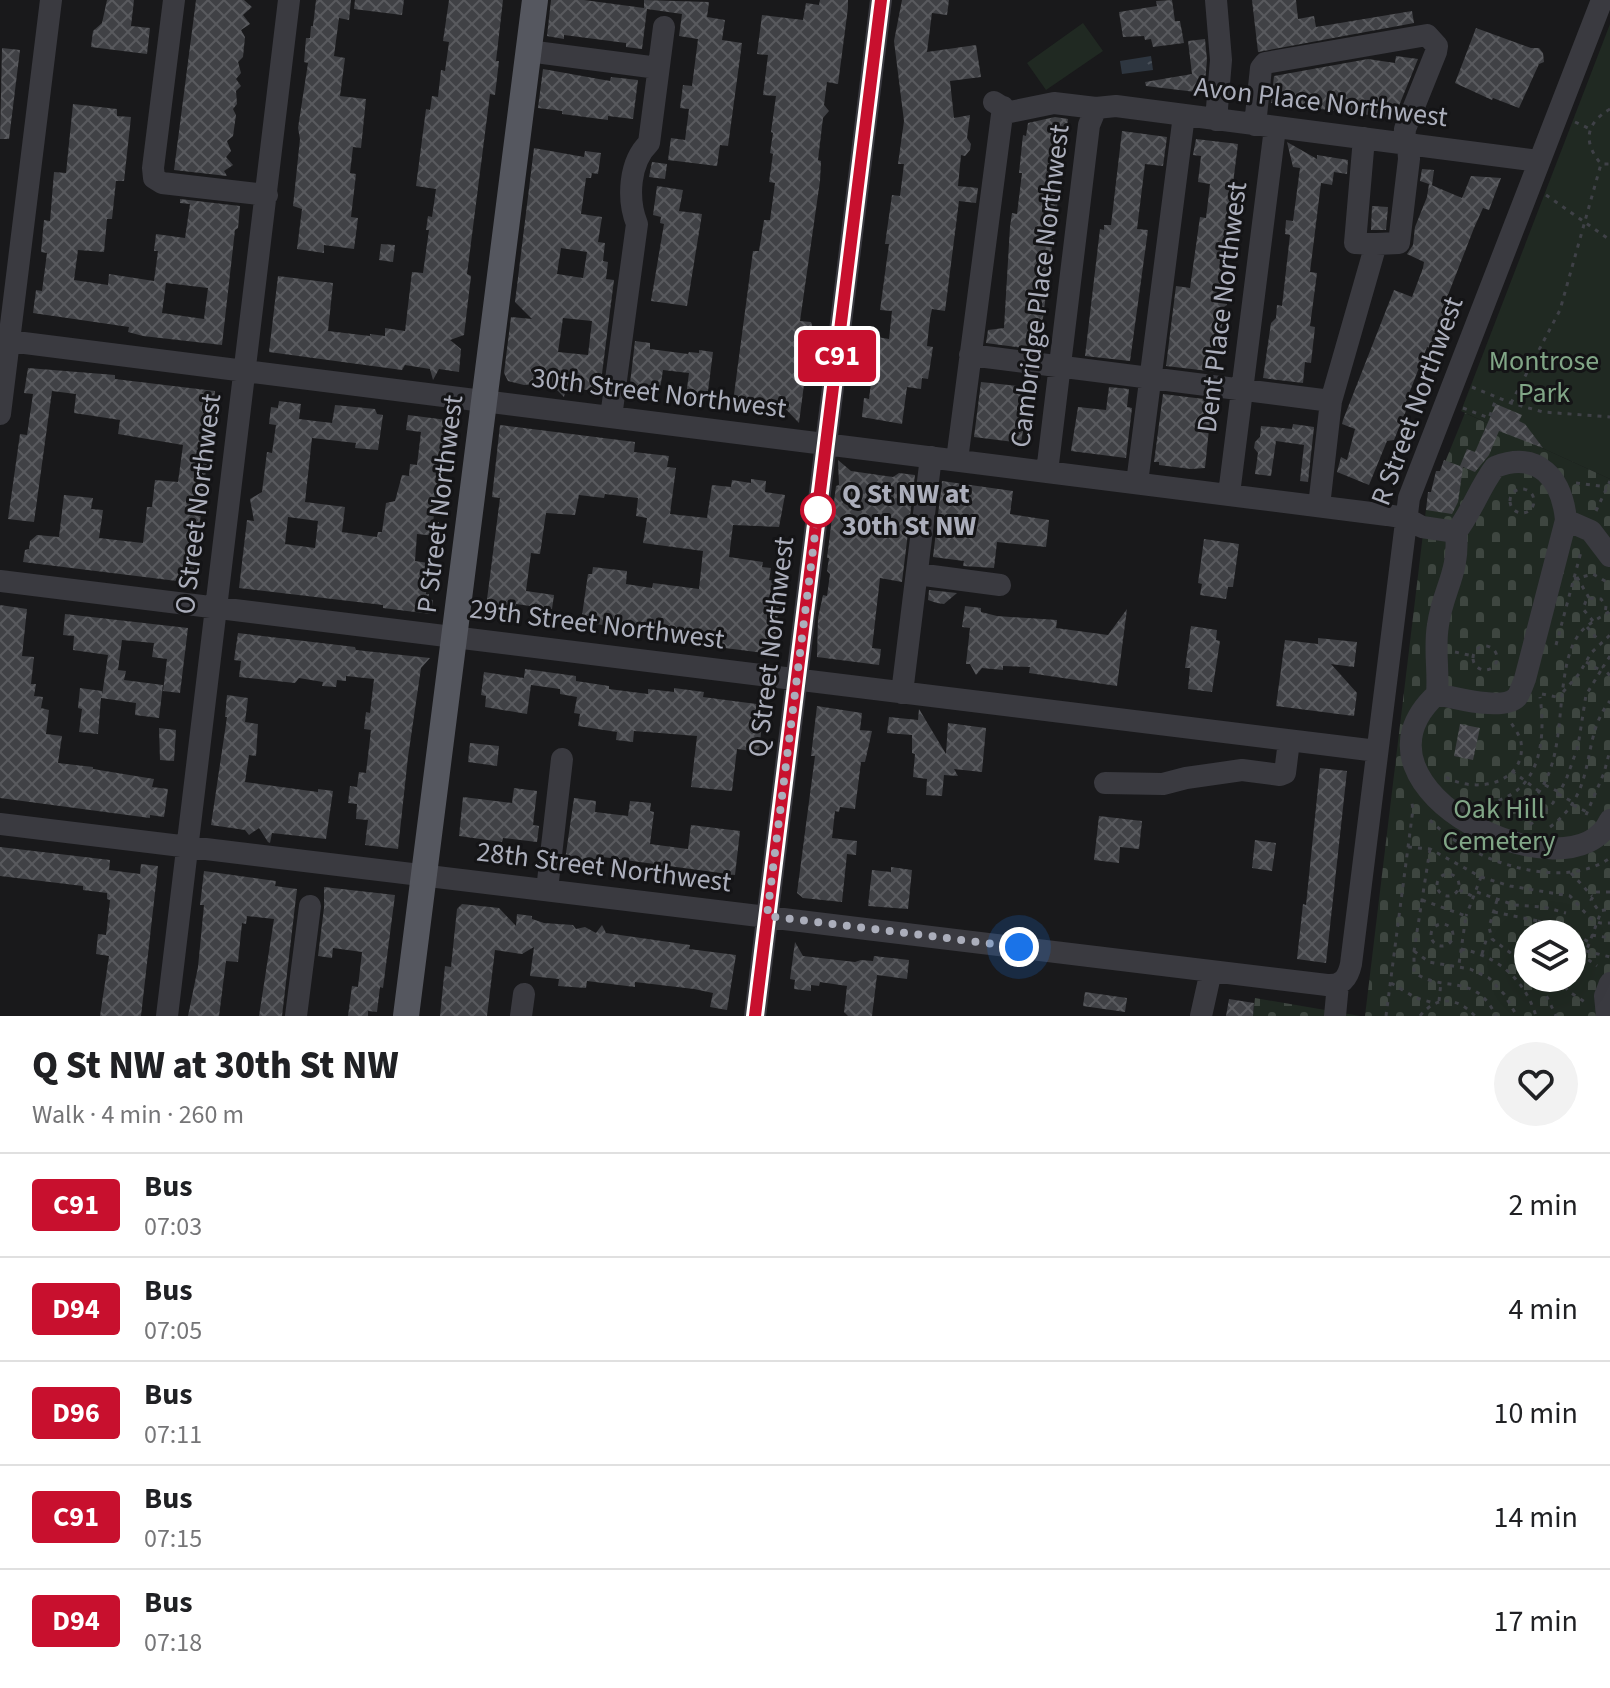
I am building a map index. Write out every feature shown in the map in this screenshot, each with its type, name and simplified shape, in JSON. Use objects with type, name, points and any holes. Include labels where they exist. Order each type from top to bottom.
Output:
[{"type":"main road","name":"P Street Northwest","points":[[406,1016],[535,0]]},
{"type":"street","points":[[0,414],[4,341],[51,0]]},
{"type":"street","points":[[174,0],[153,176],[162,183],[267,195]]},
{"type":"street","name":"O Street Northwest","points":[[167,1016],[289,0]]},
{"type":"street","name":"Q Street Northwest","points":[[755,1016],[881,0]]},
{"type":"street","points":[[1216,0],[1221,60],[1216,120]]},
{"type":"street","name":"R Street Northwest","points":[[1335,1016],[1340,983],[1351,964],[1412,489],[1602,0]]},
{"type":"street","points":[[611,417],[637,224],[630,206],[637,155],[649,143],[664,27]]},
{"type":"street","name":"Dent Place Northwest","points":[[1229,494],[1242,389],[1265,126],[1261,68],[1265,63],[1427,35],[1437,46],[1436,52],[1405,129],[1406,143]]},
{"type":"street","points":[[528,51],[658,68]]},
{"type":"street","name":"Avon Place Northwest","points":[[970,355],[998,105],[1010,112],[1054,103],[1096,108],[1116,106],[1538,161]]},
{"type":"street","name":"Cambridge Place Northwest","points":[[1047,472],[1089,125],[1096,108]]},
{"type":"street","points":[[1137,483],[1184,115]]},
{"type":"street","points":[[1364,138],[1355,243],[1399,243],[1409,159],[1406,143]]},
{"type":"street","points":[[1319,506],[1331,401],[1376,244]]},
{"type":"street","name":"30th Street Northwest","points":[[4,341],[1229,494],[1406,518],[1422,527],[1456,532]]},
{"type":"street","points":[[957,460],[970,355],[1331,401]]},
{"type":"street","points":[[902,693],[931,457]]},
{"type":"street","points":[[1437,694],[1495,704],[1517,697],[1525,679],[1566,520],[1564,499],[1556,481],[1539,467],[1519,461],[1495,467],[1456,532],[1456,565],[1438,622],[1435,648],[1439,676],[1437,694],[1416,718],[1409,743],[1410,757],[1433,793],[1506,838],[1543,847],[1578,847],[1593,841],[1610,820]]},
{"type":"street","points":[[1566,520],[1587,529],[1610,556]]},
{"type":"street","points":[[917,574],[1000,585]]},
{"type":"street","name":"29th Street Northwest","points":[[0,581],[1377,751]]},
{"type":"street","points":[[1105,783],[1163,784],[1242,770],[1280,775],[1285,773],[1289,741]]},
{"type":"street","points":[[547,890],[562,759]]},
{"type":"street","name":"28th Street Northwest","points":[[0,824],[1211,971],[1340,983]]},
{"type":"street","points":[[296,1016],[310,906]]},
{"type":"street","points":[[1201,1016],[1211,971]]},
{"type":"street","points":[[1606,1015],[1607,976]]},
{"type":"path","points":[[1601,164],[1588,142],[1590,129],[1598,116],[1610,109]]},
{"type":"path","points":[[1571,120],[1590,129]]},
{"type":"path","points":[[1601,164],[1610,164]]},
{"type":"path","points":[[1511,403],[1560,310],[1601,164]]},
{"type":"path","points":[[1543,193],[1610,240]]},
{"type":"path","points":[[1468,385],[1543,412],[1610,417]]},
{"type":"path","points":[[1460,407],[1489,418],[1497,397]]},
{"type":"path","points":[[1556,481],[1607,487]]},
{"type":"path","points":[[1587,529],[1610,481]]},
{"type":"path","points":[[1516,490],[1526,491],[1532,498],[1531,511],[1517,511],[1512,508],[1510,500],[1516,490]]},
{"type":"path","points":[[1589,598],[1575,578],[1593,574],[1610,584]]},
{"type":"path","points":[[1589,598],[1601,599],[1606,606],[1605,614]]},
{"type":"path","points":[[1589,598],[1583,609],[1593,621]]},
{"type":"path","points":[[1471,814],[1506,818],[1522,810],[1545,785],[1554,765],[1568,659],[1580,633],[1610,611]]},
{"type":"path","points":[[1587,627],[1601,643]]},
{"type":"path","points":[[1561,696],[1610,635]]},
{"type":"path","points":[[1489,646],[1496,653],[1496,660],[1493,666],[1483,670],[1475,664],[1473,656],[1478,648],[1489,646]]},
{"type":"path","points":[[1506,838],[1545,813],[1559,793],[1578,746],[1586,695],[1610,656]]},
{"type":"path","points":[[1586,662],[1610,676]]},
{"type":"path","points":[[1471,814],[1520,789],[1534,770],[1541,743],[1541,695],[1561,696]]},
{"type":"path","points":[[1550,827],[1562,819],[1584,782],[1597,726],[1610,701]]},
{"type":"path","points":[[1441,774],[1467,786],[1488,786],[1507,777],[1512,771],[1521,750],[1520,739],[1504,712],[1495,704]]},
{"type":"path","points":[[1579,823],[1587,813],[1604,773],[1610,750]]},
{"type":"path","points":[[1512,771],[1540,792]]},
{"type":"path","points":[[1545,785],[1587,813]]},
{"type":"path","points":[[1386,1016],[1413,809],[1411,799]]},
{"type":"path","points":[[1531,824],[1565,828]]},
{"type":"path","points":[[1408,847],[1430,849],[1481,877],[1510,886],[1570,896],[1597,922],[1610,923]]},
{"type":"path","points":[[1430,849],[1414,951],[1414,972],[1422,978],[1463,985],[1479,993],[1496,1016]]},
{"type":"path","points":[[1571,873],[1592,896],[1594,906],[1601,911],[1610,909]]},
{"type":"path","points":[[1425,874],[1437,881]]},
{"type":"path","points":[[1443,875],[1453,875],[1458,880],[1459,890],[1456,895],[1445,895],[1436,886],[1437,881],[1443,875]]},
{"type":"path","points":[[1458,966],[1466,916],[1481,877]]},
{"type":"path","points":[[1459,890],[1474,897]]},
{"type":"path","points":[[1476,891],[1497,900],[1566,913]]},
{"type":"path","points":[[1592,896],[1600,891],[1610,892]]},
{"type":"path","points":[[1422,900],[1466,916]]},
{"type":"path","points":[[1497,900],[1489,931],[1492,939],[1514,956]]},
{"type":"path","points":[[1601,911],[1586,951],[1610,957]]},
{"type":"path","points":[[1494,912],[1533,920]]},
{"type":"path","points":[[1446,924],[1452,930],[1453,937],[1447,945],[1441,946],[1432,941],[1431,932],[1437,925],[1446,924]]},
{"type":"path","points":[[1592,935],[1610,938]]},
{"type":"path","points":[[1453,937],[1463,939]]},
{"type":"path","points":[[1482,954],[1487,937]]},
{"type":"path","points":[[1461,949],[1482,954],[1507,969],[1532,1002],[1536,1016]]},
{"type":"path","points":[[1414,951],[1429,962],[1458,966],[1489,978],[1504,994],[1517,1016]]},
{"type":"path","points":[[1586,959],[1607,976]]},
{"type":"path","points":[[1420,1016],[1436,1002],[1441,982]]},
{"type":"path","points":[[1391,983],[1416,998],[1460,1004],[1475,1016]]},
{"type":"path","points":[[1545,992],[1556,1016]]},
{"type":"path","points":[[1570,992],[1606,1015]]},
{"type":"green space","points":[[1083,23],[1103,51],[1046,90],[1027,63]]},
{"type":"green space","name":"Montrose Park","points":[[1610,24],[1610,479],[1461,411]]},
{"type":"green space","name":"Oak Hill Cemetery","points":[[1465,413],[1610,479],[1610,1016],[1365,1016],[1426,509]]},
{"type":"green space","points":[[1255,998],[1360,1016],[1253,1016]]},
{"type":"water","points":[[1151,56],[1153,70],[1122,74],[1120,61]]},
{"type":"building","points":[[107,0],[134,0],[131,26],[150,28],[147,54],[91,47],[93,31],[102,23]]},
{"type":"building","points":[[196,0],[244,0],[252,7],[243,15],[250,24],[241,30],[245,37],[243,57],[238,62],[241,73],[236,79],[241,86],[236,91],[237,104],[233,109],[236,115],[233,136],[227,141],[231,151],[226,157],[233,165],[224,171],[227,176],[174,170]]},
{"type":"building","points":[[316,0],[351,0],[349,20],[339,18],[334,56],[345,58],[340,96],[366,99],[361,148],[353,147],[350,173],[356,174],[351,217],[358,218],[354,249],[324,245],[324,253],[297,249],[302,209],[293,206],[300,139],[298,128],[308,63],[304,62],[306,38],[310,38]]},
{"type":"building","points":[[355,0],[404,0],[402,15],[354,9]]},
{"type":"building","points":[[449,0],[503,0],[495,95],[490,94],[467,274],[471,276],[464,335],[450,340],[461,349],[459,372],[439,369],[433,380],[430,369],[405,365],[402,370],[269,352],[278,276],[333,283],[328,331],[385,336],[385,328],[405,331],[412,272],[423,273],[428,216],[432,217],[436,189],[416,186],[426,109],[430,110],[432,96],[438,97],[441,70],[445,71],[449,42],[443,41]]},
{"type":"building","points":[[551,0],[584,0],[644,8],[644,0],[709,2],[707,17],[725,20],[722,40],[742,43],[728,146],[720,145],[717,166],[668,160],[671,138],[685,140],[689,109],[680,108],[683,85],[692,86],[698,39],[679,36],[682,14],[647,9],[642,49],[626,47],[626,43],[564,35],[564,39],[547,36]]},
{"type":"building","points":[[820,0],[848,0],[848,8],[838,84],[827,82],[824,105],[829,111],[823,118],[818,160],[821,161],[820,181],[800,321],[811,322],[813,329],[799,423],[778,401],[776,416],[763,414],[764,406],[733,402],[753,251],[759,251],[764,220],[770,220],[775,183],[769,182],[776,96],[763,95],[768,55],[757,54],[762,15],[803,20],[806,3],[819,5]]},
{"type":"building","points":[[902,0],[949,0],[947,15],[932,13],[927,52],[976,45],[981,77],[950,81],[954,118],[970,115],[967,138],[971,144],[970,150],[965,156],[961,155],[958,186],[978,188],[976,203],[959,201],[945,311],[932,309],[930,318],[927,346],[933,347],[928,379],[922,378],[921,389],[907,387],[902,424],[862,417],[864,398],[869,399],[877,337],[889,339],[892,311],[880,310],[892,195],[900,196],[904,164],[898,164],[904,121],[894,41]]},
{"type":"building","points":[[1172,0],[1175,21],[1180,21],[1184,43],[1153,47],[1151,39],[1145,40],[1144,36],[1123,37],[1119,12],[1157,6],[1156,1]]},
{"type":"building","points":[[1252,0],[1296,0],[1298,19],[1314,16],[1316,27],[1412,11],[1414,23],[1258,52]]},
{"type":"building","points":[[1476,28],[1531,48],[1539,48],[1543,53],[1544,62],[1539,64],[1519,108],[1455,83]]},
{"type":"building","points":[[1205,39],[1204,93],[1146,86],[1145,82],[1192,74],[1188,41]]},
{"type":"building","points":[[2,48],[20,50],[9,139],[0,139]]},
{"type":"building","points":[[1396,56],[1418,59],[1394,118],[1271,103],[1274,76],[1368,59],[1395,63]]},
{"type":"building","points":[[543,69],[610,81],[611,77],[638,80],[633,119],[608,116],[608,120],[538,108]]},
{"type":"building","points":[[73,104],[117,109],[117,116],[131,117],[124,181],[116,181],[112,219],[107,219],[104,252],[78,250],[74,280],[108,285],[109,274],[154,281],[158,251],[154,251],[156,234],[185,238],[190,204],[180,203],[180,199],[240,206],[222,345],[143,336],[128,332],[129,327],[33,313],[36,290],[42,291],[47,253],[41,252],[44,220],[50,221],[54,172],[66,173]],"holes":[[[166,283],[208,288],[204,319],[162,313]]]},
{"type":"building","points":[[1055,117],[1068,119],[1039,350],[986,343],[988,330],[1004,328],[1010,227],[1012,213],[1017,214],[1023,135],[1026,136],[1028,123]]},
{"type":"building","points":[[1122,131],[1167,137],[1163,166],[1145,164],[1137,229],[1148,230],[1130,361],[1085,356],[1100,229],[1111,225]]},
{"type":"building","points":[[1196,139],[1238,144],[1220,285],[1227,286],[1227,305],[1219,310],[1229,323],[1222,325],[1217,372],[1166,366],[1176,286],[1190,288],[1200,217],[1206,218],[1210,184],[1198,182],[1201,156],[1193,155]]},
{"type":"building","points":[[1287,142],[1317,159],[1317,155],[1348,160],[1347,174],[1334,172],[1332,185],[1321,183],[1310,272],[1317,273],[1310,326],[1315,327],[1311,363],[1305,362],[1303,383],[1263,378],[1271,323],[1276,318],[1277,305],[1282,306],[1290,235],[1285,234],[1286,220],[1293,221],[1300,168],[1293,167]]},
{"type":"building","points":[[534,148],[584,157],[585,151],[601,153],[598,174],[592,173],[591,178],[586,178],[581,214],[602,217],[598,242],[605,243],[603,261],[608,262],[606,279],[614,280],[599,397],[594,391],[566,387],[564,397],[555,388],[541,386],[541,383],[524,385],[508,381],[504,373],[511,317],[532,319],[515,302]],"holes":[[[561,248],[587,252],[583,278],[557,274]],[[563,318],[592,321],[588,355],[558,352]]]},
{"type":"building","points":[[652,162],[667,164],[665,179],[649,177]]},
{"type":"building","points":[[1422,169],[1434,170],[1432,185],[1420,181]]},
{"type":"building","points":[[1471,176],[1501,178],[1489,210],[1483,208],[1474,228],[1431,348],[1427,347],[1405,404],[1408,406],[1394,440],[1387,441],[1369,485],[1337,472],[1341,457],[1347,460],[1355,429],[1342,424],[1343,420],[1394,290],[1412,297],[1423,268],[1424,262],[1407,254],[1413,245],[1415,227],[1429,184],[1462,198]]},
{"type":"building","points":[[657,186],[683,190],[679,211],[702,214],[687,306],[651,301],[664,224],[660,223],[661,217],[653,215]]},
{"type":"building","points":[[1372,206],[1388,207],[1386,230],[1371,230]]},
{"type":"building","points":[[381,244],[395,245],[393,262],[379,260]]},
{"type":"building","points":[[635,341],[650,343],[650,349],[688,354],[699,353],[699,350],[713,352],[707,399],[701,398],[692,407],[686,396],[689,373],[663,370],[660,389],[641,386],[640,393],[629,392]]},
{"type":"building","points":[[28,368],[115,375],[115,379],[215,391],[193,583],[23,562],[25,550],[29,549],[30,541],[37,535],[59,537],[64,495],[93,498],[91,509],[103,510],[99,538],[143,543],[147,507],[152,507],[155,480],[178,482],[183,445],[118,434],[120,420],[74,413],[76,394],[52,391],[34,522],[8,519],[20,434],[27,435],[33,394],[24,393]]},
{"type":"building","points":[[981,382],[1027,387],[1026,393],[1029,393],[1021,443],[974,437]]},
{"type":"building","points":[[1109,387],[1129,389],[1127,407],[1132,408],[1126,458],[1071,451],[1078,407],[1106,410]]},
{"type":"building","points":[[1163,394],[1212,400],[1205,468],[1191,469],[1154,462]]},
{"type":"building","points":[[279,401],[301,404],[299,419],[332,423],[335,405],[375,409],[377,414],[383,415],[378,450],[355,448],[356,443],[312,438],[305,502],[345,507],[342,532],[377,537],[378,532],[382,532],[386,503],[395,501],[402,475],[409,476],[410,464],[417,465],[421,432],[406,430],[408,415],[455,421],[453,443],[449,443],[438,487],[433,522],[439,522],[437,536],[417,534],[415,561],[428,563],[426,594],[429,594],[428,599],[433,600],[431,614],[383,608],[383,605],[239,588],[247,520],[254,521],[250,499],[262,492],[267,452],[272,453],[276,425],[269,424],[271,407],[278,408]],"holes":[[[288,517],[318,521],[315,548],[285,544]]]},
{"type":"building","points":[[1496,404],[1522,415],[1519,421],[1525,424],[1543,448],[1499,431],[1489,455],[1475,472],[1463,467],[1458,502],[1452,514],[1426,510],[1428,492],[1431,492],[1436,471],[1440,471],[1444,460],[1460,466],[1467,449],[1475,452]]},
{"type":"building","points":[[1293,424],[1314,427],[1308,482],[1300,481],[1304,445],[1276,441],[1271,476],[1255,474],[1258,453],[1254,448],[1261,426],[1292,429]]},
{"type":"building","points":[[500,425],[635,442],[634,452],[669,456],[667,467],[676,468],[670,514],[707,518],[712,485],[731,487],[732,480],[751,483],[751,479],[766,481],[765,492],[785,495],[779,527],[733,525],[729,557],[763,562],[762,567],[771,568],[769,580],[782,582],[773,654],[725,648],[725,645],[669,634],[581,622],[588,574],[592,574],[593,567],[627,571],[626,584],[652,588],[653,583],[699,589],[703,551],[643,543],[647,518],[636,516],[638,498],[579,495],[575,515],[546,513],[540,554],[531,553],[526,591],[554,595],[552,609],[516,604],[515,611],[486,607],[500,498],[492,497]]},
{"type":"building","points":[[838,460],[851,471],[893,477],[899,473],[915,475],[902,582],[880,578],[872,648],[881,649],[879,665],[817,657],[818,618],[823,595],[827,596],[830,574],[827,558],[836,486],[839,485]]},
{"type":"building","points":[[942,481],[1013,491],[1010,514],[1049,520],[1046,547],[997,542],[994,568],[963,566],[964,561],[933,557]]},
{"type":"building","points":[[1204,539],[1239,544],[1233,587],[1228,587],[1226,599],[1200,595],[1202,584],[1198,583]]},
{"type":"building","points":[[929,590],[957,593],[944,604],[928,600]]},
{"type":"building","points":[[0,605],[27,609],[22,656],[34,657],[31,684],[36,684],[34,696],[43,697],[41,708],[49,710],[46,734],[62,736],[58,763],[154,779],[152,787],[168,789],[164,817],[150,815],[150,818],[0,798]]},
{"type":"building","points":[[965,606],[981,608],[981,612],[997,616],[1057,620],[1056,628],[1108,635],[1127,609],[1117,686],[1029,673],[1030,667],[1003,666],[1003,670],[982,668],[976,675],[970,664],[966,664],[970,628],[962,627]]},
{"type":"building","points":[[65,614],[188,628],[180,693],[163,691],[167,659],[152,657],[154,643],[122,640],[118,670],[126,671],[124,680],[163,685],[159,718],[135,715],[136,703],[101,698],[98,734],[79,732],[82,709],[78,708],[80,688],[102,691],[102,695],[108,655],[73,650],[74,636],[63,635]]},
{"type":"building","points":[[1191,626],[1217,630],[1216,640],[1220,641],[1212,692],[1188,689],[1190,668],[1185,668]]},
{"type":"building","points":[[238,633],[430,658],[421,668],[398,849],[365,845],[368,820],[356,819],[357,804],[348,803],[350,786],[357,787],[359,772],[366,773],[371,730],[364,729],[366,712],[370,713],[374,679],[346,676],[346,681],[337,680],[336,687],[299,678],[295,683],[239,677],[241,661],[234,660]]},
{"type":"building","points":[[1318,638],[1357,642],[1354,667],[1331,664],[1357,693],[1354,716],[1276,706],[1285,640],[1318,644]]},
{"type":"building","points":[[525,669],[576,676],[576,681],[609,686],[609,689],[648,694],[648,689],[674,692],[674,688],[704,692],[703,697],[764,705],[759,752],[737,749],[732,791],[691,787],[697,736],[634,731],[633,742],[616,740],[617,732],[578,726],[580,714],[574,713],[577,697],[560,694],[560,689],[531,685],[527,714],[485,707],[486,696],[481,695],[484,672],[524,678]]},
{"type":"building","points":[[227,695],[248,698],[245,722],[258,724],[256,756],[249,755],[245,782],[318,792],[318,789],[333,791],[326,839],[272,833],[270,843],[259,828],[249,835],[245,830],[211,825],[227,717]]},
{"type":"building","points":[[817,706],[862,713],[860,730],[872,731],[865,762],[861,762],[855,809],[840,807],[839,812],[835,811],[832,838],[857,841],[856,855],[847,854],[842,902],[803,898],[797,893],[815,756],[811,756]]},
{"type":"building","points":[[919,709],[946,754],[948,723],[986,728],[982,772],[954,769],[958,776],[944,775],[942,796],[926,795],[927,779],[913,777],[915,754],[912,753],[912,735],[887,733],[889,717],[918,720]]},
{"type":"building","points":[[1460,724],[1480,728],[1473,760],[1454,756]]},
{"type":"building","points":[[159,728],[176,730],[174,761],[160,760]]},
{"type":"building","points":[[470,743],[499,746],[497,766],[468,762]]},
{"type":"building","points":[[1320,768],[1347,771],[1326,963],[1297,959],[1303,904],[1306,905]]},
{"type":"building","points":[[514,788],[537,791],[533,825],[539,826],[537,842],[503,838],[502,842],[459,836],[463,797],[512,803]]},
{"type":"building","points":[[574,798],[596,801],[595,812],[628,816],[630,801],[651,803],[650,811],[654,812],[650,844],[688,849],[691,825],[740,831],[735,875],[603,857],[601,866],[565,860]]},
{"type":"building","points":[[1099,816],[1142,821],[1139,849],[1120,847],[1119,863],[1094,860]]},
{"type":"building","points":[[1255,840],[1276,843],[1272,871],[1252,868]]},
{"type":"building","points":[[0,847],[110,860],[109,870],[140,874],[141,864],[158,866],[141,1016],[100,1016],[109,956],[96,954],[98,934],[106,935],[110,900],[107,893],[83,890],[83,886],[0,876]]},
{"type":"building","points":[[891,867],[912,870],[908,909],[868,906],[872,870],[891,872]]},
{"type":"building","points":[[204,871],[276,881],[275,886],[297,889],[282,1016],[259,1016],[274,919],[247,916],[246,924],[242,923],[238,962],[226,961],[219,1016],[188,1016],[198,967]]},
{"type":"building","points":[[324,887],[395,895],[383,988],[380,987],[377,1012],[368,1011],[368,1016],[348,1016],[352,986],[358,987],[362,952],[333,948],[332,958],[318,956]]},
{"type":"building","points":[[462,904],[499,908],[516,926],[517,914],[532,916],[532,919],[544,923],[573,925],[576,929],[585,927],[596,933],[602,925],[606,933],[736,955],[727,1010],[710,1007],[713,993],[694,989],[635,982],[635,987],[587,981],[586,988],[558,986],[559,979],[530,976],[534,947],[522,954],[495,950],[487,1016],[440,1016],[445,966],[451,967],[457,909]]},
{"type":"building","points":[[795,942],[803,956],[855,962],[873,961],[874,956],[909,960],[907,979],[877,975],[872,1016],[848,1016],[844,1012],[847,986],[820,982],[819,986],[811,985],[811,991],[794,989],[795,980],[790,979]]},
{"type":"building","points":[[1085,992],[1127,998],[1125,1012],[1083,1006]]},
{"type":"building","points":[[1229,999],[1254,1003],[1253,1016],[1226,1016]]},
{"type":"bus line","name":"C91","points":[[755,1016],[881,0]]},
{"type":"place","name":"Q St NW at 30th St NW","points":[[818,510]]},
{"type":"route","points":[[818,510],[767,916],[1019,947]]}]
